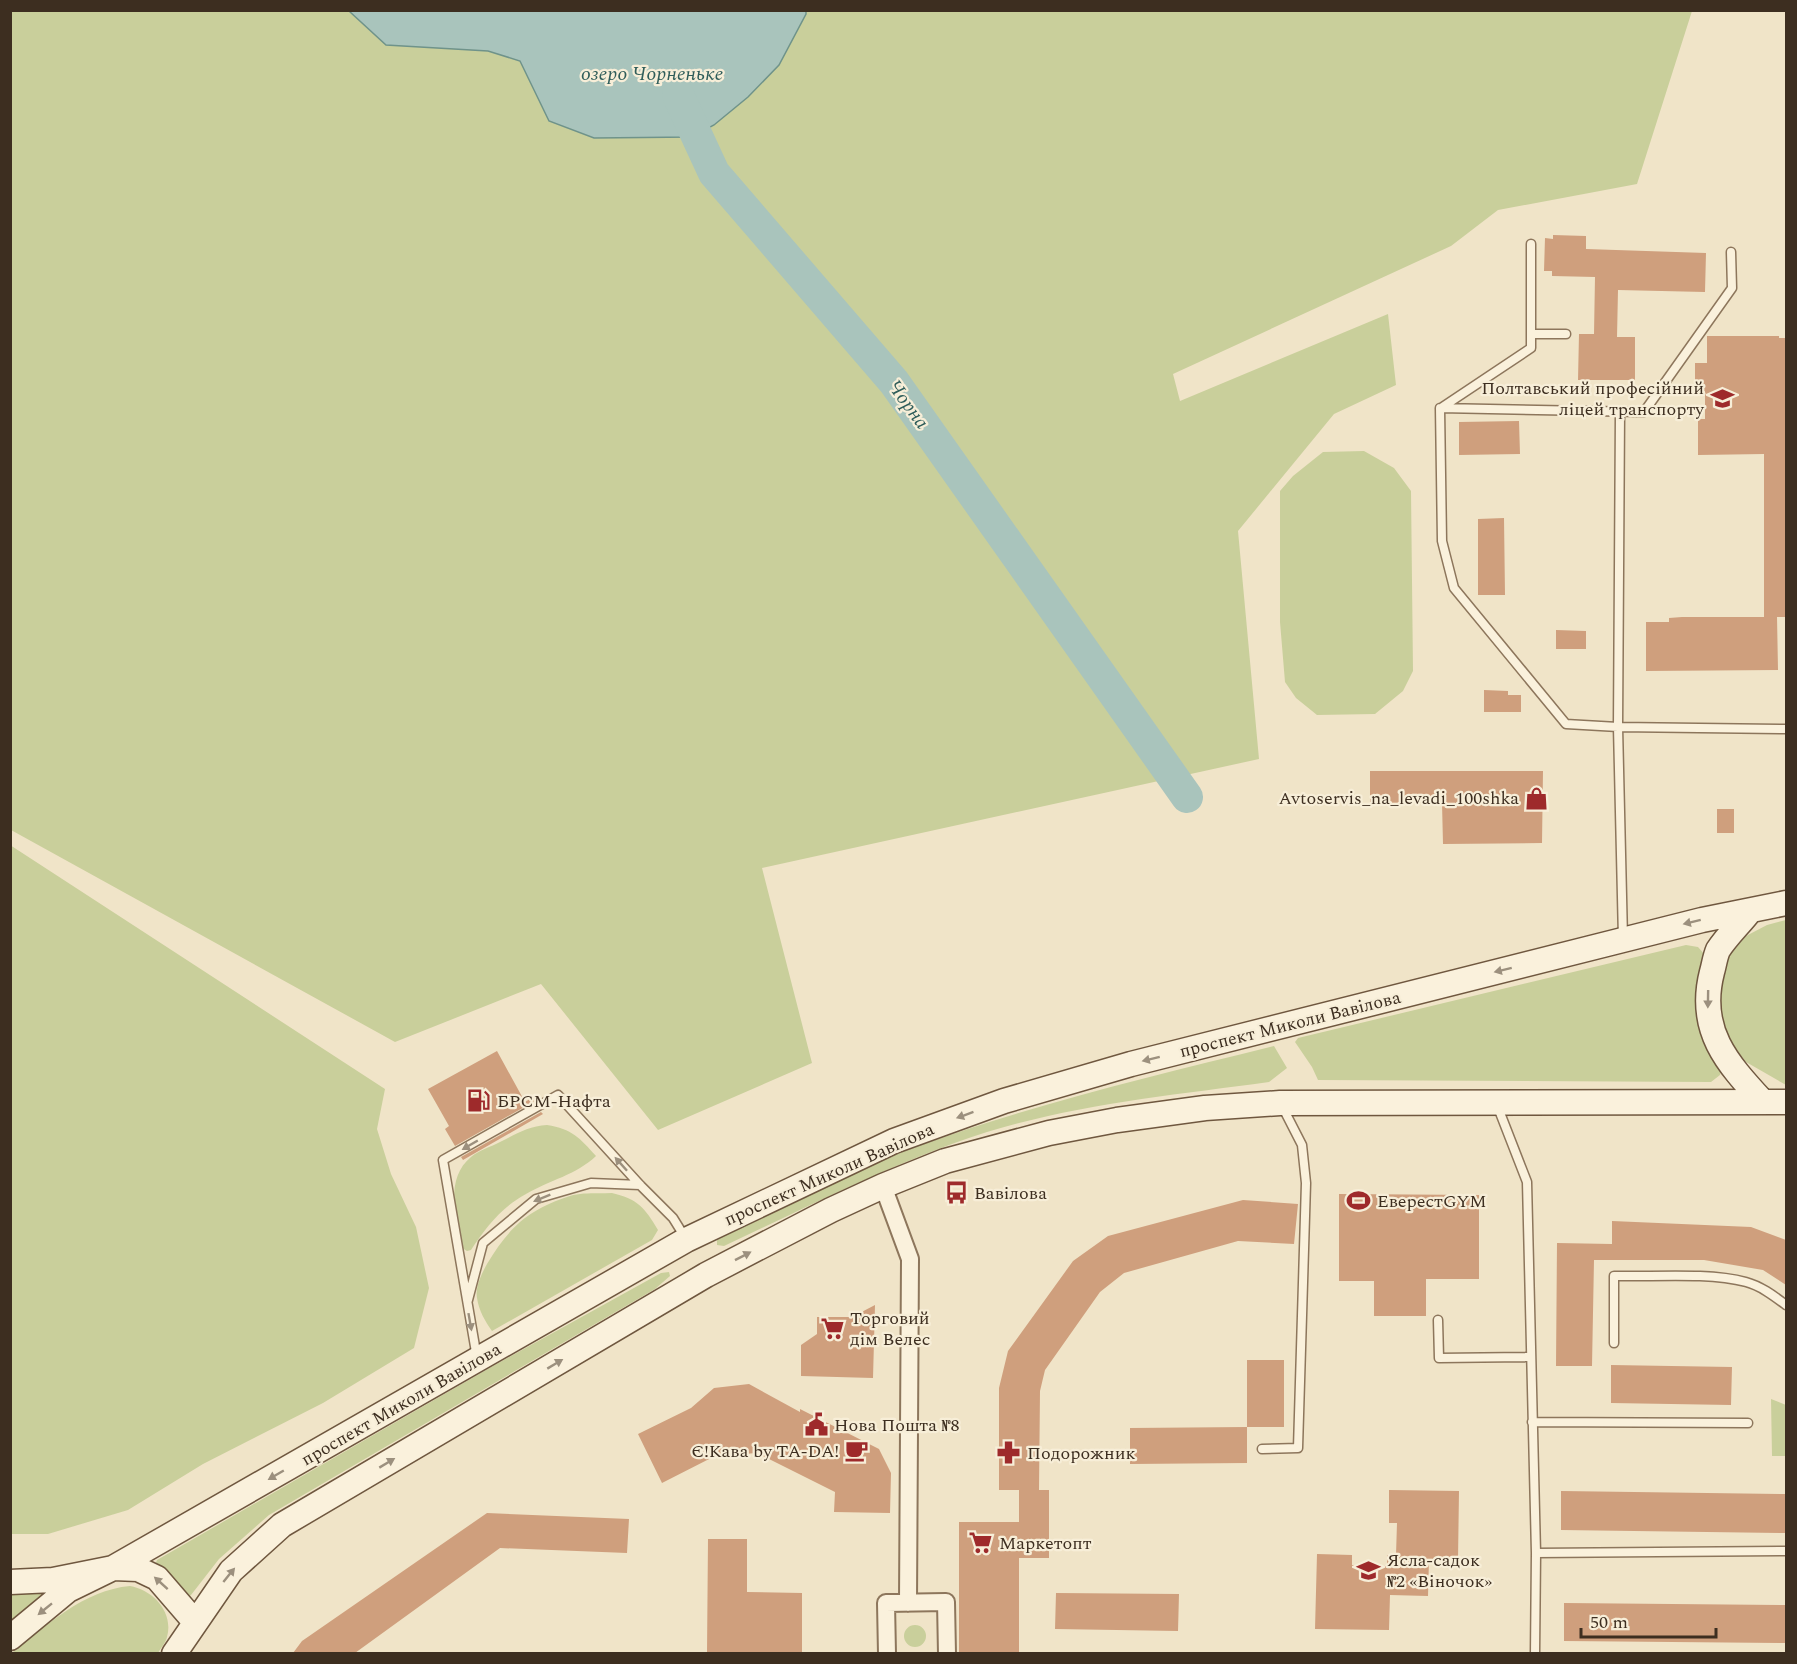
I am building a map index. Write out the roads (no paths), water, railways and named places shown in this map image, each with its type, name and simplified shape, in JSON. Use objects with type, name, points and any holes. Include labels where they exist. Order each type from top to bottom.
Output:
[{"type":"main road","name":"проспект Миколи Вавілова","points":[[113,1568],[686,1240],[894,1141],[1004,1101],[1131,1064],[1623,939],[1786,903]]},
{"type":"main road","points":[[1750,911],[1717,952],[1708,985],[1708,1012],[1717,1042],[1730,1066],[1775,1102]]},
{"type":"main road","name":"проспект Миколи Вавілова","points":[[174,1653],[231,1570],[282,1525],[706,1275],[831,1210],[945,1161],[1049,1133],[1128,1118],[1205,1108],[1280,1103],[1775,1102]]},
{"type":"main road","points":[[686,1240],[706,1275]]},
{"type":"main road","points":[[10,1582],[53,1580],[113,1568],[138,1569],[157,1578],[195,1622]]},
{"type":"main road","points":[[10,1638],[68,1590],[113,1568]]},
{"type":"street","points":[[883,1186],[910,1259],[908,1603]]},
{"type":"street","points":[[887,1653],[886,1603],[946,1602],[947,1653]]},
{"type":"lane","points":[[1440,408],[1531,348],[1531,244]]},
{"type":"lane","points":[[1440,408],[1644,412],[1732,288],[1731,252]]},
{"type":"lane","points":[[1531,334],[1566,334]]},
{"type":"lane","points":[[1440,408],[1442,541],[1454,588],[1566,724],[1618,728],[1786,729]]},
{"type":"lane","points":[[1620,412],[1618,728],[1623,939]]},
{"type":"lane","points":[[477,1360],[443,1161],[558,1095],[673,1218],[686,1240]]},
{"type":"lane","points":[[1496,1102],[1527,1182],[1536,1553],[1534,1653]]},
{"type":"lane","points":[[1262,1449],[1298,1448],[1304,1156],[1302,1145],[1280,1103]]},
{"type":"lane","points":[[467,1302],[483,1243],[536,1199],[591,1183],[640,1185]]},
{"type":"lane","points":[[1614,1343],[1614,1276],[1705,1277],[1745,1282],[1766,1290],[1786,1305]]},
{"type":"lane","points":[[1438,1320],[1439,1358],[1531,1358]]},
{"type":"lane","points":[[1532,1422],[1748,1423]]},
{"type":"lane","points":[[1536,1553],[1786,1551]]},
{"type":"water","name":"озеро Чорненьке","points":[[349,11],[806,11],[779,65],[748,97],[714,125],[692,137],[594,138],[549,121],[520,61],[488,51],[386,45]]},
{"type":"waterway","name":"Чорна","points":[[678,95],[714,173],[894,382],[1187,797]]},
{"type":"place","name":"Полтавський професійний ліцей транспорту","points":[[1722,398]]},
{"type":"place","name":"Avtoservis_na_levadi_100shka","points":[[1537,798]]},
{"type":"place","name":"БРСМ-Нафта","points":[[479,1101]]},
{"type":"place","name":"Вавілова","points":[[956,1193]]},
{"type":"place","name":"ЕверестGYM","points":[[1359,1201]]},
{"type":"place","name":"Торговий дім Велес","points":[[832,1328]]},
{"type":"place","name":"Нова Пошта №8","points":[[816,1425]]},
{"type":"place","name":"Є!Кава by TA-DA!","points":[[857,1451]]},
{"type":"place","name":"Подорожник","points":[[1009,1453]]},
{"type":"place","name":"Маркетопт","points":[[981,1543]]},
{"type":"place","name":"Ясла-садок №2 «Віночок»","points":[[1369,1570]]}]
